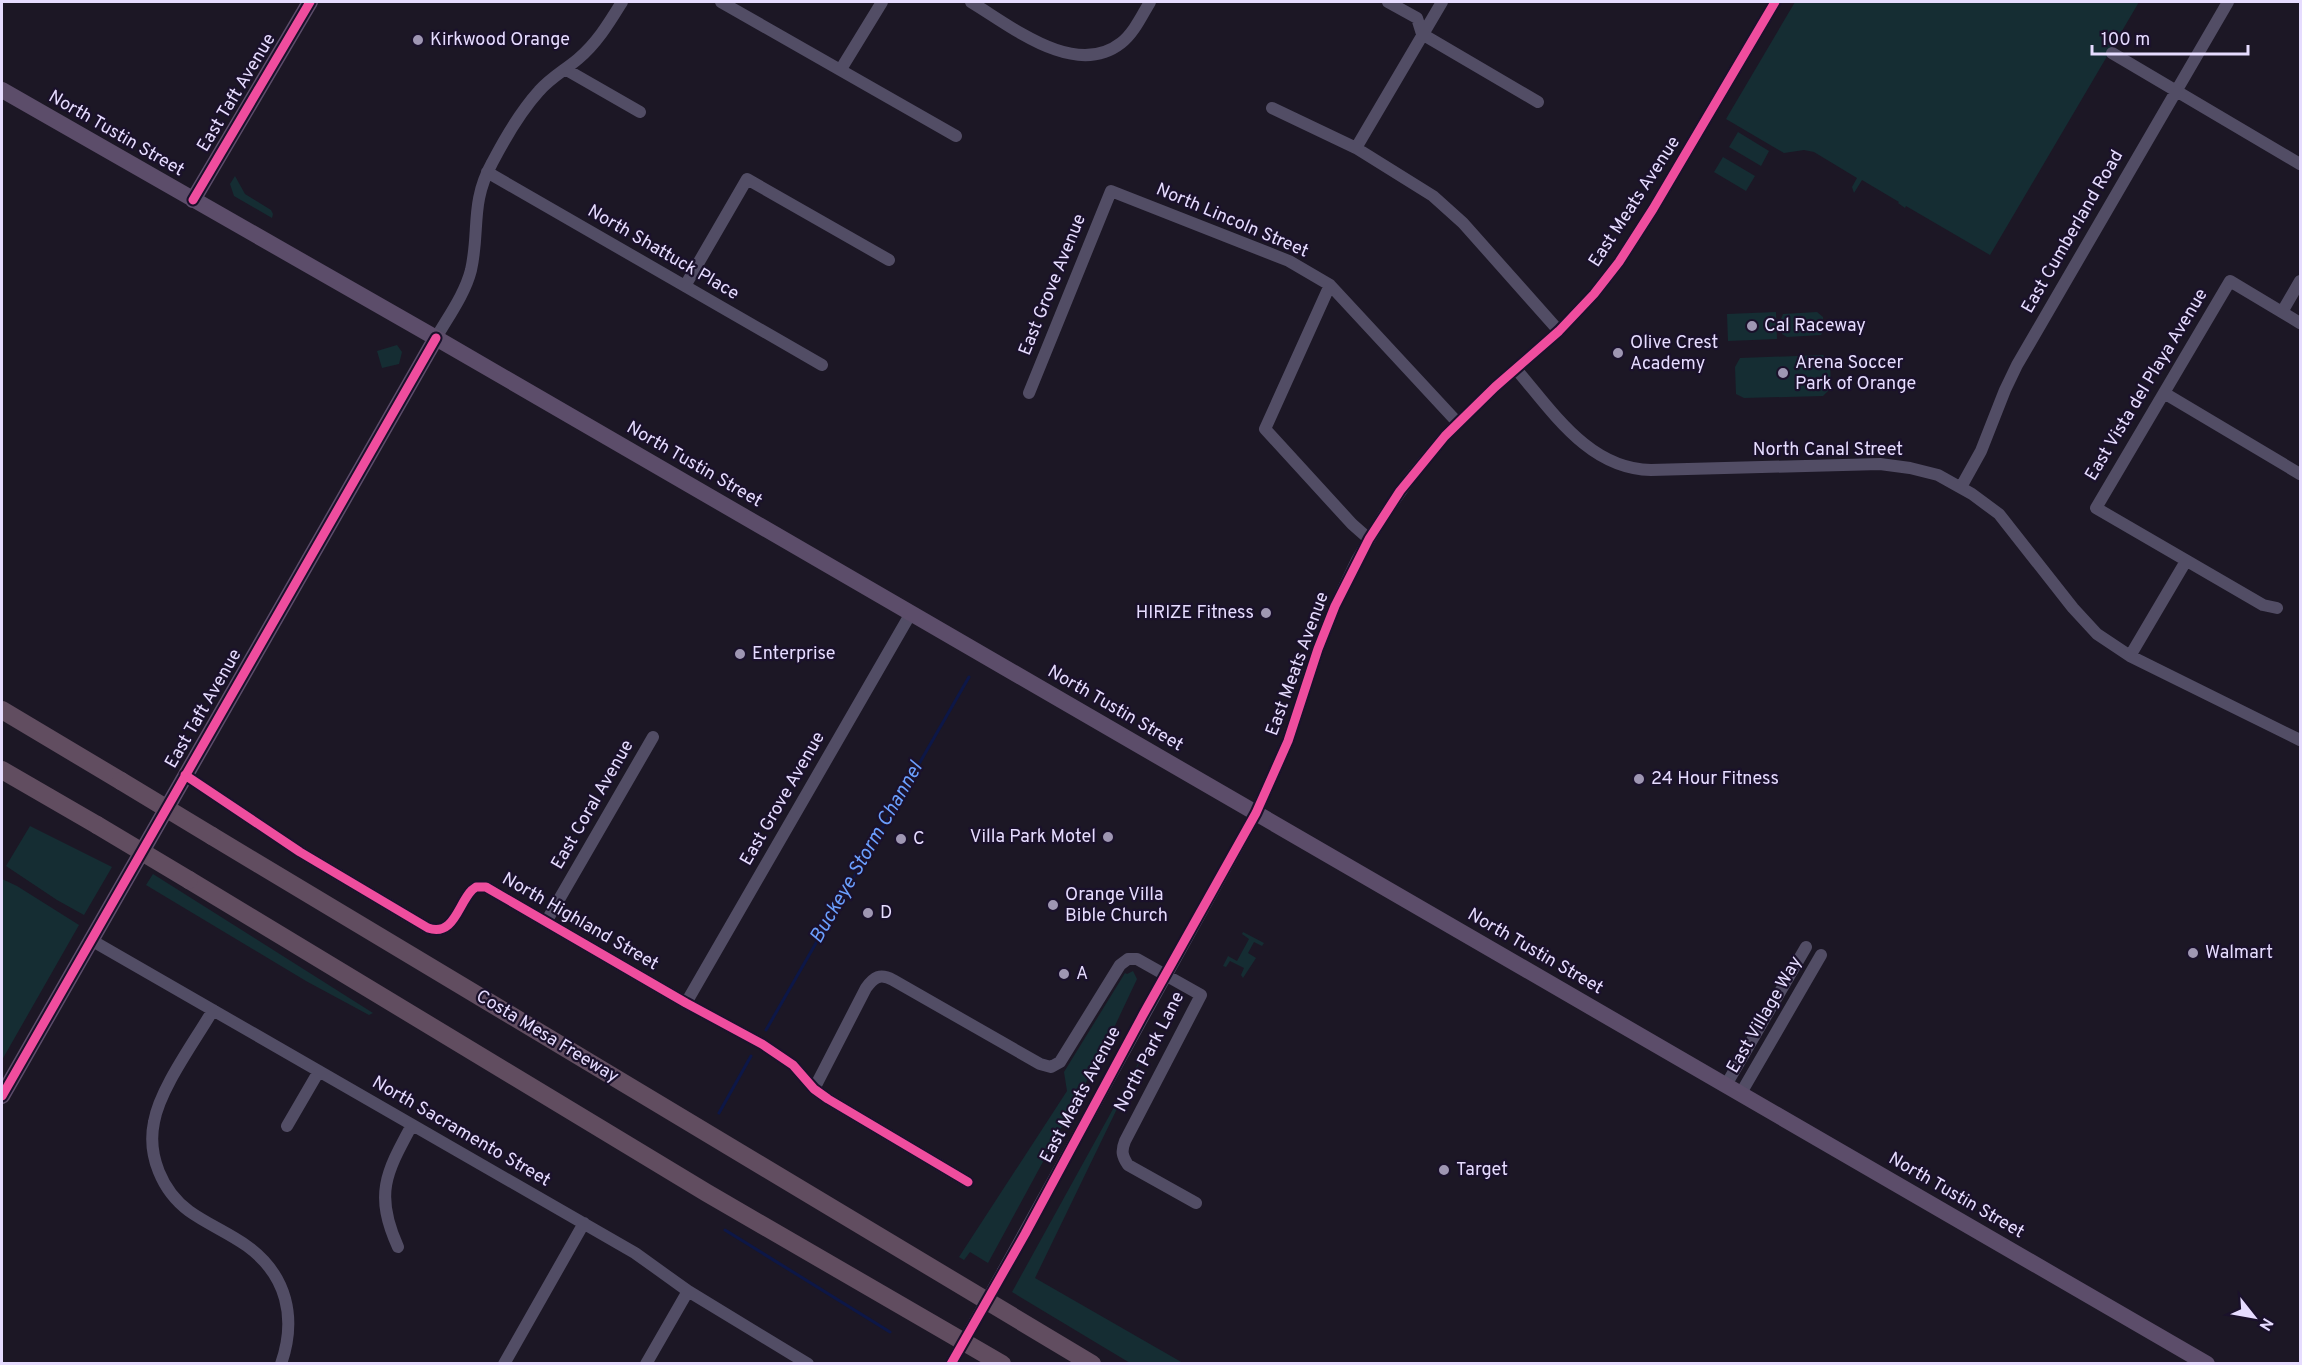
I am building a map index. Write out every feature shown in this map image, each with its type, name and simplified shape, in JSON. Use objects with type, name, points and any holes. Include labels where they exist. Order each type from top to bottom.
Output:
[{"type":"highway","name":"Costa Mesa Freeway","points":[[2,710],[1092,1364]]},
{"type":"highway","points":[[2,770],[189,880],[707,1193],[1002,1364]]},
{"type":"main road","name":"East Taft Avenue","points":[[193,200],[310,2]]},
{"type":"main road","name":"North Tustin Street","points":[[2,90],[436,338],[2207,1364]]},
{"type":"main road","name":"East Taft Avenue","points":[[2,1096],[436,338]]},
{"type":"street","points":[[436,338],[469,277],[476,212],[487,172],[531,100],[546,83],[595,42],[622,2]]},
{"type":"street","points":[[721,2],[956,136]]},
{"type":"street","points":[[841,69],[882,2]]},
{"type":"street","points":[[971,2],[1062,53],[1088,56],[1109,50],[1121,43],[1130,34],[1150,2]]},
{"type":"street","points":[[1388,2],[1417,18],[1422,34],[1538,102]]},
{"type":"street","points":[[1356,148],[1442,2]]},
{"type":"street","name":"East Meats Avenue","points":[[951,1364],[1256,813],[1288,741],[1318,649],[1335,606],[1369,539],[1411,477],[1458,423],[1559,331],[1606,278],[1637,236],[1775,2]]},
{"type":"street","name":"East Cumberland Road","points":[[1961,487],[1981,451],[2017,365],[2228,2]]},
{"type":"street","points":[[2112,53],[2301,164]]},
{"type":"street","points":[[565,69],[640,112]]},
{"type":"street","points":[[1272,108],[1356,148],[1433,196],[1450,210],[1559,331]]},
{"type":"street","name":"North Shattuck Place","points":[[487,172],[822,365]]},
{"type":"street","points":[[685,286],[747,179],[889,260]]},
{"type":"street","name":"North Lincoln Street","points":[[1111,191],[1289,261],[1330,285],[1458,423]]},
{"type":"street","name":"East Grove Avenue","points":[[1029,393],[1111,191]]},
{"type":"street","name":"East Vista del Playa Avenue","points":[[2186,561],[2096,508],[2230,281],[2282,312]]},
{"type":"street","points":[[2301,281],[2282,312],[2301,323]]},
{"type":"street","points":[[1330,285],[1265,429],[1352,524],[1369,539]]},
{"type":"street","name":"North Canal Street","points":[[1516,369],[1587,448],[1604,459],[1629,468],[1651,470],[1880,464],[1925,471],[1961,487],[1989,505],[2006,521],[2092,629],[2130,656],[2301,740]]},
{"type":"street","points":[[2164,393],[2301,474]]},
{"type":"street","points":[[2130,656],[2186,561],[2263,605],[2277,608]]},
{"type":"street","name":"East Grove Avenue","points":[[686,1003],[911,613]]},
{"type":"street","name":"East Coral Avenue","points":[[546,922],[653,737]]},
{"type":"street","name":"North Highland Street","points":[[185,775],[300,852],[428,928],[437,931],[446,928],[468,893],[481,886],[780,1056],[792,1065],[814,1089],[968,1182]]},
{"type":"street","name":"North Sacramento Street","points":[[91,940],[635,1253],[688,1291],[808,1364]]},
{"type":"street","name":"East Village Way","points":[[1733,1089],[1806,946]]},
{"type":"street","name":"East Village Way","points":[[1733,1089],[1821,955]]},
{"type":"street","name":"North Park Lane","points":[[814,1089],[866,988],[877,977],[883,976],[1040,1064],[1051,1067],[1060,1062],[1116,971],[1128,959],[1137,959],[1201,995],[1122,1150],[1123,1157],[1128,1165],[1197,1203]]},
{"type":"street","points":[[213,1010],[165,1091],[154,1122],[152,1145],[156,1168],[169,1190],[188,1210],[248,1247],[268,1265],[285,1292],[288,1320],[285,1353],[281,1364]]},
{"type":"street","points":[[287,1126],[319,1071]]},
{"type":"street","points":[[398,1246],[389,1227],[385,1210],[386,1182],[392,1162],[412,1125]]},
{"type":"street","points":[[504,1364],[584,1223]]},
{"type":"street","points":[[646,1364],[688,1291]]},
{"type":"green space","points":[[1795,2],[2139,2],[1990,255],[1906,206],[1905,208],[1862,180],[1854,193],[1852,187],[1857,178],[1814,152],[1804,150],[1784,153],[1726,119]]},
{"type":"green space","points":[[1738,132],[1769,151],[1761,166],[1729,147]]},
{"type":"green space","points":[[1723,157],[1755,176],[1746,191],[1714,172]]},
{"type":"green space","points":[[235,176],[245,194],[271,210],[272,218],[234,196],[230,184]]},
{"type":"green space","name":"Cal Raceway","points":[[1776,312],[1777,339],[1728,341],[1727,314]]},
{"type":"green space","points":[[1817,312],[1823,317],[1824,330],[1821,335],[1787,337],[1782,334],[1783,314]]},
{"type":"green space","points":[[397,345],[402,352],[399,364],[382,368],[377,351]]},
{"type":"green space","name":"Arena Soccer Park of Orange","points":[[1823,355],[1830,363],[1831,388],[1823,396],[1744,398],[1736,394],[1735,367],[1740,358]]},
{"type":"green space","points":[[30,826],[112,867],[84,915],[6,866]]},
{"type":"green space","points":[[153,874],[373,1013],[369,1015],[306,981],[146,885]]},
{"type":"green space","points":[[2,879],[79,925],[2,1060]]},
{"type":"green space","points":[[1243,932],[1264,943],[1262,946],[1254,942],[1248,953],[1256,958],[1243,978],[1241,975],[1244,968],[1230,961],[1226,967],[1223,966],[1228,956],[1237,961],[1249,939],[1242,934]]},
{"type":"green space","points":[[1133,971],[1137,979],[1103,1051],[988,1263],[970,1252],[964,1260],[959,1257],[1067,1091],[1064,1072],[1125,973]]},
{"type":"green space","points":[[1145,1051],[1035,1278],[1183,1363],[1130,1363],[1012,1292]]},
{"type":"waterway","name":"Buckeye Storm Channel","points":[[766,1030],[969,677]]},
{"type":"waterway","name":"Buckeye Storm Channel","points":[[719,1113],[751,1056]]},
{"type":"waterway","name":"Buckeye Storm Channel","points":[[725,1230],[890,1332]]},
{"type":"cycle path","points":[[193,200],[310,2]]},
{"type":"cycle path","points":[[951,1364],[1256,813],[1288,741],[1318,649],[1335,606],[1369,539],[1400,491],[1445,436],[1495,387],[1559,331],[1594,294],[1619,262],[1653,209],[1775,2]]},
{"type":"cycle path","points":[[2,1096],[436,338]]},
{"type":"cycle path","points":[[185,775],[300,852],[428,928],[437,930],[450,924],[472,890],[476,887],[486,887],[686,1003],[762,1044],[793,1065],[814,1089],[828,1099],[968,1182]]},
{"type":"place","name":"Kirkwood Orange","points":[[418,40]]},
{"type":"place","name":"Cal Raceway","points":[[1752,326]]},
{"type":"place","name":"Olive Crest Academy","points":[[1618,353]]},
{"type":"place","name":"Arena Soccer Park of Orange","points":[[1783,373]]},
{"type":"place","name":"HIRIZE Fitness","points":[[1266,613]]},
{"type":"place","name":"Enterprise","points":[[740,654]]},
{"type":"place","name":"24 Hour Fitness","points":[[1639,779]]},
{"type":"place","name":"Villa Park Motel","points":[[1108,837]]},
{"type":"place","name":"C","points":[[901,839]]},
{"type":"place","name":"Orange Villa Bible Church","points":[[1053,905]]},
{"type":"place","name":"D","points":[[868,913]]},
{"type":"place","name":"Walmart","points":[[2193,953]]},
{"type":"place","name":"A","points":[[1064,974]]},
{"type":"place","name":"Target","points":[[1444,1170]]}]
